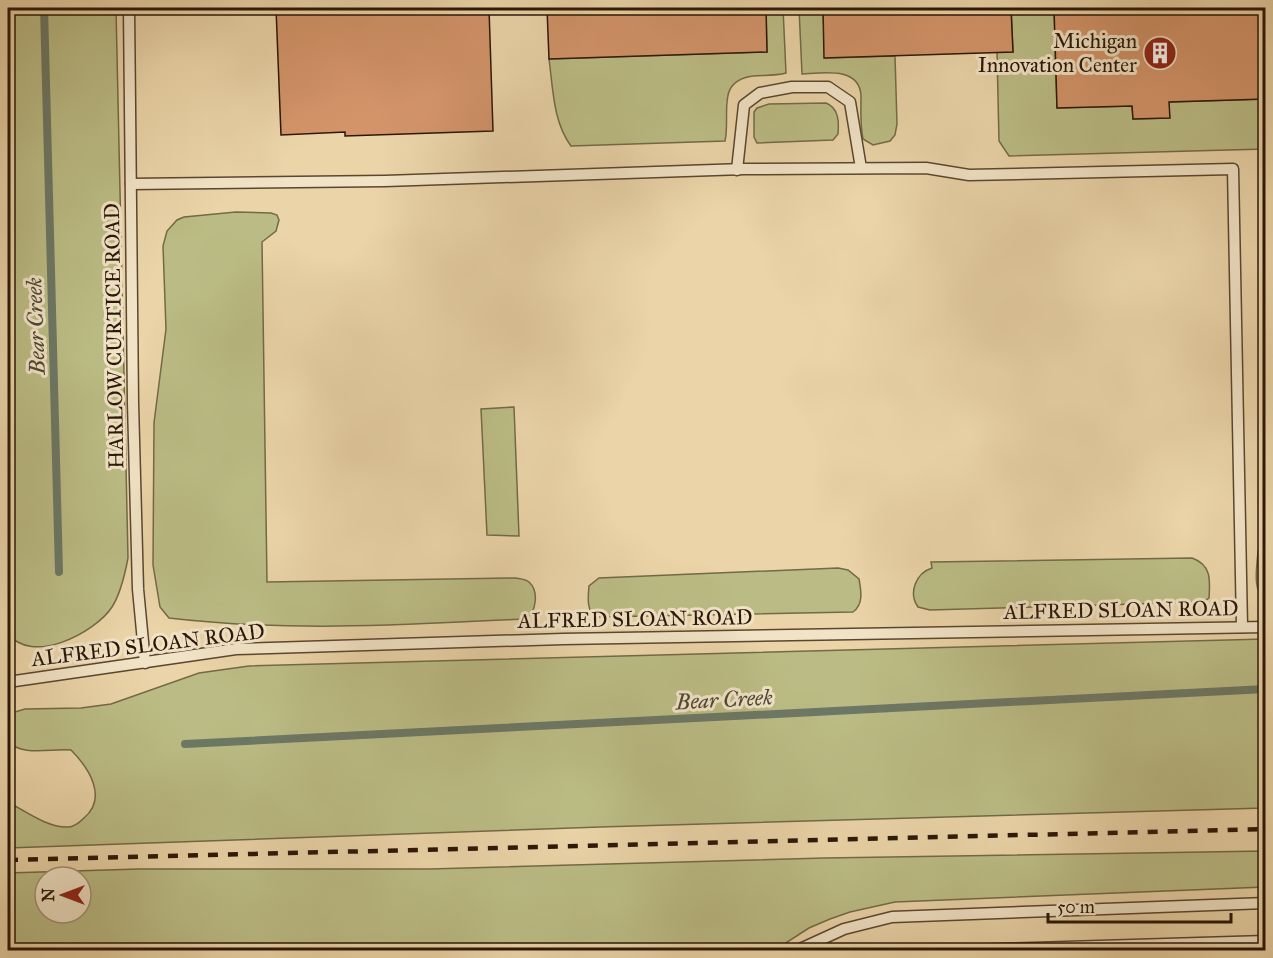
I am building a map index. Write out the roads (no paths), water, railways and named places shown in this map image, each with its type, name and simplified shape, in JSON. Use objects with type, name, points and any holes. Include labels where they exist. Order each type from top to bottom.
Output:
[{"type":"lane","name":"HARLOW CURTICE ROAD","points":[[129,8],[135,496],[138,589],[145,663]]},
{"type":"lane","points":[[738,170],[744,105],[760,93],[792,87],[828,87],[850,102],[861,168]]},
{"type":"lane","points":[[131,184],[385,181],[861,168],[926,168],[969,175],[1233,169],[1242,627]]},
{"type":"lane","name":"ALFRED SLOAN ROAD","points":[[8,682],[236,649],[563,639],[1266,627]]},
{"type":"lane","points":[[798,951],[844,929],[892,917],[1266,903]]},
{"type":"lane","points":[[970,951],[1266,941]]},
{"type":"waterway","name":"Bear Creek","points":[[44,8],[59,572]]},
{"type":"waterway","name":"Bear Creek","points":[[185,744],[1266,689]]},
{"type":"railway","points":[[8,860],[1266,829]]},
{"type":"place","name":"Michigan Innovation Center","points":[[1160,53]]}]
